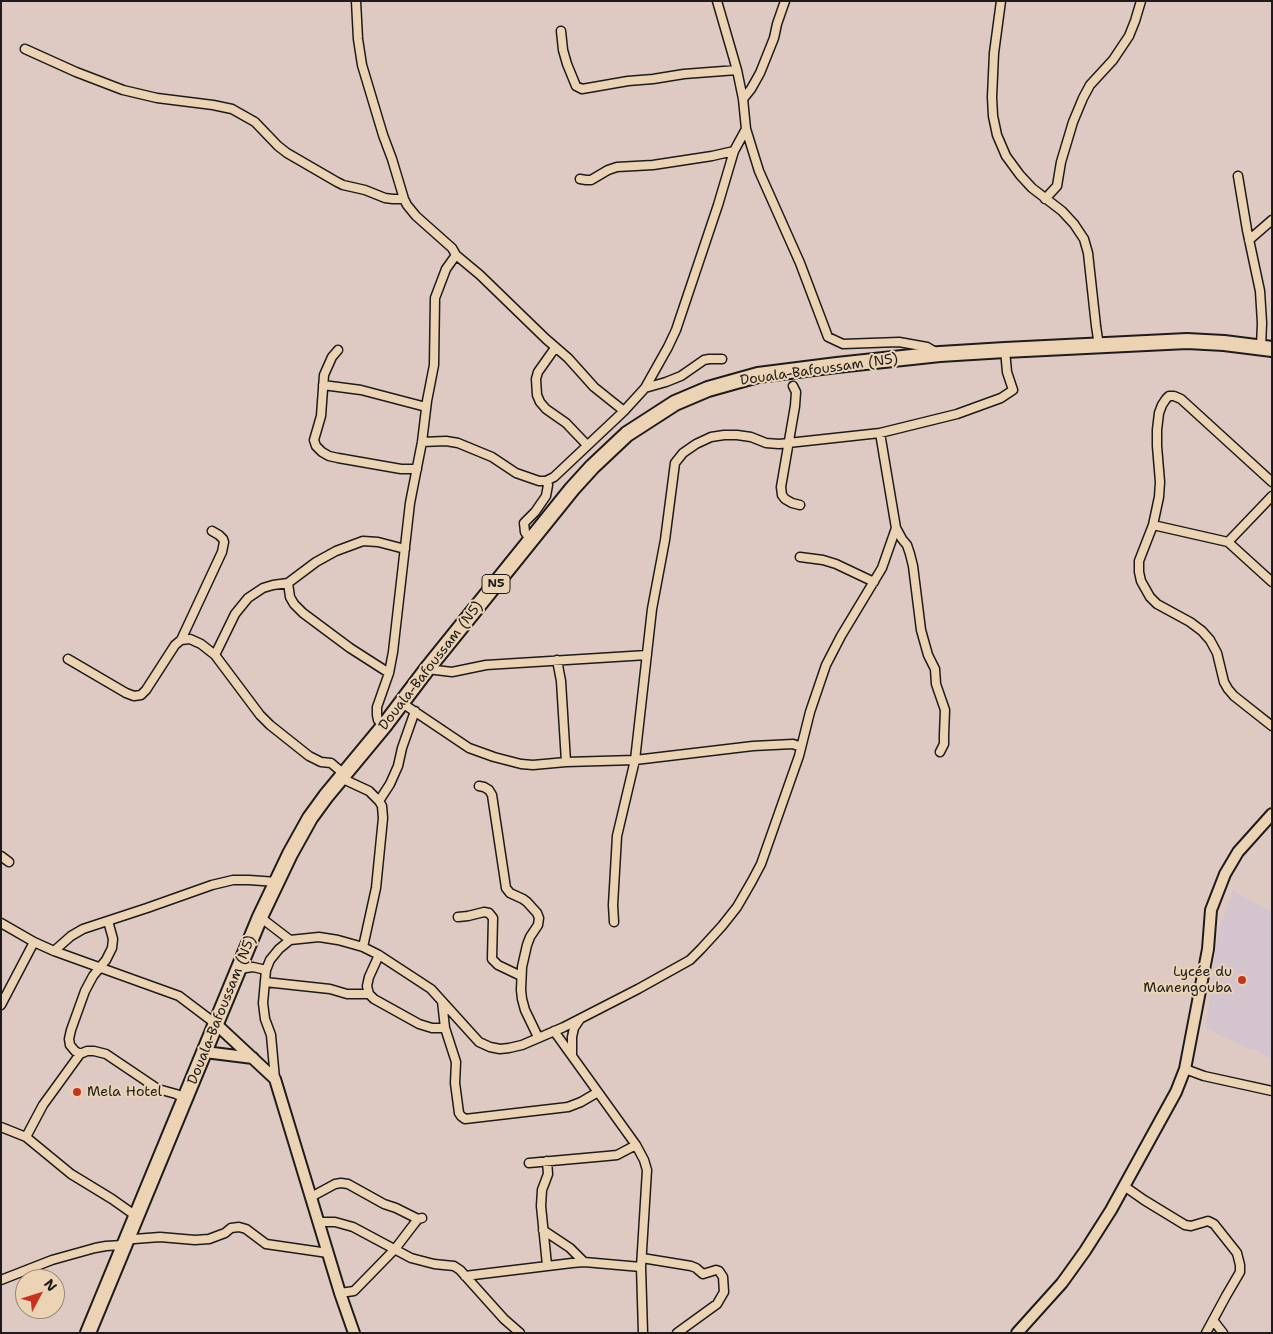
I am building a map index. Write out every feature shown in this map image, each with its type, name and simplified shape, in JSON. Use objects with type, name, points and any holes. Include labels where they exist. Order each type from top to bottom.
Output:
[{"type":"highway","name":"Douala-Bafoussam (N5)","points":[[88,1333],[260,917],[290,854],[310,818],[572,489],[627,434],[675,404],[708,389],[758,375],[940,354],[1005,350],[1187,341],[1267,348]]},
{"type":"street","points":[[356,1],[358,39],[362,65],[407,205],[416,216],[452,248],[456,255],[480,275],[555,348],[568,358],[594,387],[624,411]]},
{"type":"street","points":[[717,1],[737,70],[743,99],[746,129],[759,171],[800,263],[828,337],[843,344],[900,342],[927,347],[940,354]]},
{"type":"street","points":[[743,99],[760,73],[774,38],[785,1]]},
{"type":"street","points":[[1001,1],[992,97],[997,135],[1006,156],[1020,175],[1045,199],[1062,210],[1084,239],[1088,253],[1099,346]]},
{"type":"street","points":[[1045,199],[1057,186],[1060,162],[1083,98],[1090,84],[1113,60],[1129,36],[1141,1]]},
{"type":"street","points":[[562,30],[566,64],[576,86],[582,89],[684,74],[737,70]]},
{"type":"street","points":[[25,49],[76,72],[123,90],[157,98],[232,109],[255,122],[287,153],[337,182],[385,198],[404,199]]},
{"type":"street","points":[[422,442],[446,441],[458,443],[492,457],[516,473],[539,482],[546,481],[554,477],[624,411],[645,388],[676,330],[734,151],[746,129]]},
{"type":"street","points":[[580,179],[591,180],[617,167],[653,165],[734,151]]},
{"type":"street","points":[[1238,176],[1258,283],[1267,348]]},
{"type":"street","points":[[1249,240],[1272,220]]},
{"type":"street","points":[[384,726],[376,715],[389,673],[393,652],[410,503],[434,365],[434,313],[436,298],[446,270],[456,255]]},
{"type":"street","points":[[555,348],[538,372],[536,379],[537,395],[546,409],[566,423],[586,445]]},
{"type":"street","points":[[338,350],[328,364],[324,374],[321,416],[314,440],[316,446],[322,452],[338,458],[402,469],[417,469]]},
{"type":"street","points":[[614,922],[613,905],[618,836],[635,760],[652,609],[676,463],[683,453],[712,436],[737,435],[751,437],[766,443],[779,444],[880,433],[957,414],[1001,398],[1014,390],[1007,372],[1005,350]]},
{"type":"street","points":[[645,388],[672,380],[704,360],[722,359]]},
{"type":"street","points":[[323,385],[361,390],[426,407]]},
{"type":"street","points":[[793,386],[796,392],[795,406],[781,487],[782,495],[785,499],[800,506]]},
{"type":"street","points":[[1272,482],[1181,399],[1174,396],[1169,396],[1166,399],[1162,406],[1157,430],[1159,496],[1153,525],[1139,560],[1139,572],[1146,591],[1157,604],[1190,622],[1210,640],[1217,653],[1224,682],[1228,689],[1272,726]]},
{"type":"street","points":[[880,433],[896,528],[907,545],[910,554],[921,630],[928,655],[935,668],[936,684],[945,710],[944,744],[940,752]]},
{"type":"street","points":[[531,541],[525,532],[524,524],[546,496],[548,485],[546,481]]},
{"type":"street","points":[[1228,542],[1272,496]]},
{"type":"street","points":[[1153,525],[1228,542],[1272,582]]},
{"type":"street","points":[[354,1333],[318,1222],[275,1078],[271,1035],[265,1019],[263,1004],[266,970],[270,960],[290,940],[319,937],[363,947],[420,980],[442,999],[479,1042],[500,1049],[522,1045],[580,1019],[690,960],[722,926],[761,864],[801,747],[810,712],[826,665],[841,636],[882,568],[896,528]]},
{"type":"street","points":[[68,659],[126,693],[134,696],[141,695],[175,645],[181,640],[222,552],[223,539],[212,531]]},
{"type":"street","points":[[215,655],[243,602],[264,588],[288,583],[316,562],[363,540],[405,549]]},
{"type":"street","points":[[800,557],[836,564],[874,582]]},
{"type":"street","points":[[288,583],[290,597],[303,613],[350,648],[389,673]]},
{"type":"street","points":[[181,640],[190,638],[215,655],[260,715],[270,725],[309,756],[321,762],[330,763],[342,776],[369,791],[382,806],[383,818],[376,888],[363,947]]},
{"type":"street","points":[[427,669],[452,672],[486,665],[647,655]]},
{"type":"street","points":[[557,660],[561,681],[566,762]]},
{"type":"street","points":[[402,703],[470,748],[521,764],[635,760],[753,746],[793,744],[801,747]]},
{"type":"street","points":[[379,801],[390,784],[398,766],[415,711]]},
{"type":"street","points":[[479,786],[489,790],[492,795],[506,888],[510,893],[523,898],[540,918],[527,944],[521,976],[523,1004],[538,1037]]},
{"type":"street","points":[[1017,1333],[1062,1283],[1101,1227],[1176,1092],[1185,1069],[1208,948],[1211,910],[1226,874],[1238,852],[1272,814]]},
{"type":"street","points":[[1,856],[9,862]]},
{"type":"street","points":[[54,951],[71,936],[83,929],[212,885],[233,880],[277,882]]},
{"type":"street","points":[[458,917],[484,912],[489,913],[493,918],[492,959],[498,965],[521,976]]},
{"type":"street","points":[[260,917],[290,940]]},
{"type":"street","points":[[80,1054],[74,1051],[69,1039],[85,991],[112,948],[113,939],[108,922]]},
{"type":"street","points":[[1,923],[54,951],[179,996],[216,1024],[275,1078]]},
{"type":"street","points":[[1,1005],[34,942]]},
{"type":"street","points":[[379,955],[369,977],[369,994],[381,1004],[419,1024],[426,1027],[445,1028]]},
{"type":"street","points":[[239,969],[253,967],[266,970]]},
{"type":"street","points":[[265,982],[330,989],[347,994],[369,994]]},
{"type":"street","points":[[442,999],[445,1028],[456,1062],[455,1083],[459,1113],[465,1119],[568,1107],[598,1092]]},
{"type":"street","points":[[572,1055],[574,1028],[580,1019]]},
{"type":"street","points":[[554,1031],[644,1160],[646,1170],[642,1258],[643,1333]]},
{"type":"street","points":[[26,1137],[43,1105],[80,1054],[87,1051],[94,1050],[106,1054],[158,1089],[186,1098]]},
{"type":"street","points":[[205,1052],[253,1058]]},
{"type":"street","points":[[1185,1069],[1204,1076],[1272,1091]]},
{"type":"street","points":[[1,1127],[26,1137],[71,1174],[136,1216]]},
{"type":"street","points":[[529,1163],[616,1155],[636,1146]]},
{"type":"street","points":[[546,1265],[541,1198],[548,1174],[547,1161]]},
{"type":"street","points":[[311,1197],[334,1184],[348,1184],[384,1204],[420,1218],[395,1249],[354,1291],[340,1293]]},
{"type":"street","points":[[1124,1186],[1185,1225],[1191,1226],[1208,1221],[1218,1228],[1234,1248],[1239,1259],[1240,1272],[1206,1333]]},
{"type":"street","points":[[318,1222],[335,1222],[353,1227],[411,1258],[434,1264],[454,1266],[504,1319],[520,1333]]},
{"type":"street","points":[[1,1280],[52,1260],[134,1239],[160,1237],[195,1240],[210,1239],[225,1233],[231,1228],[239,1227],[246,1229],[266,1244],[328,1253]]},
{"type":"street","points":[[544,1230],[570,1248],[584,1262]]},
{"type":"street","points":[[642,1258],[691,1266],[703,1274],[716,1270],[723,1277],[724,1292],[717,1304],[677,1333]]},
{"type":"street","points":[[465,1276],[584,1262],[642,1267]]},
{"type":"street","points":[[1213,1320],[1223,1333]]},
{"type":"shaded area","name":"Lycée du Manengouba","points":[[1233,891],[1272,912],[1272,1060],[1254,1049],[1249,1049],[1206,1028],[1218,932]]},
{"type":"place","name":"Lycée du Manengouba","points":[[1242,980]]},
{"type":"place","name":"Mela Hotel","points":[[77,1092]]}]
